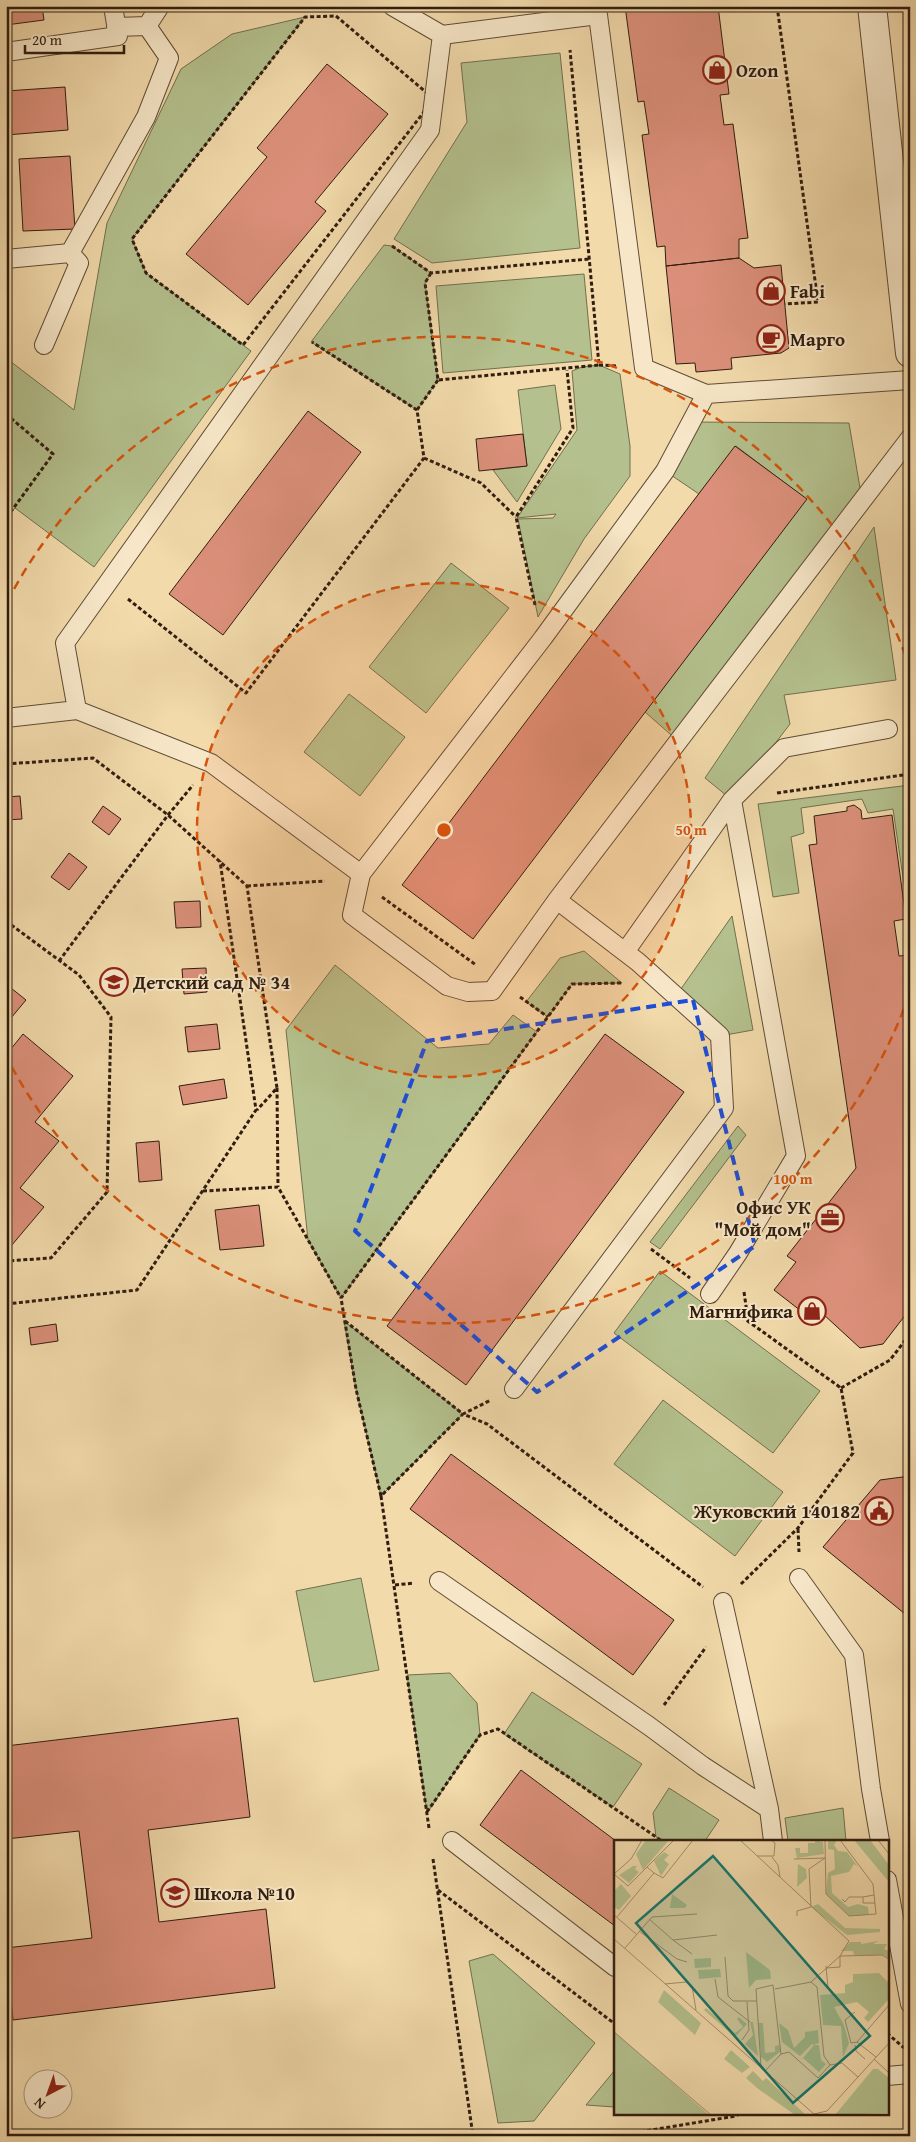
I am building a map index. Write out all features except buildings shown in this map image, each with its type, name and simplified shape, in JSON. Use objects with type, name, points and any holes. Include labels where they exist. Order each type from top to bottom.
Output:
[{"type":"street","points":[[872,6],[910,352]]},
{"type":"lane","points":[[6,52],[118,36],[113,6]]},
{"type":"lane","points":[[148,26],[160,6]]},
{"type":"lane","points":[[392,6],[442,35],[598,15],[644,368],[706,394],[910,380]]},
{"type":"lane","points":[[116,28],[148,26]]},
{"type":"lane","points":[[70,253],[146,117],[169,58],[148,26]]},
{"type":"lane","points":[[77,710],[65,643],[430,130],[442,35]]},
{"type":"lane","points":[[6,259],[70,253]]},
{"type":"lane","points":[[44,345],[79,263],[70,253]]},
{"type":"lane","points":[[706,394],[665,471],[543,638],[362,874],[352,915],[446,986],[468,992],[492,991],[557,900],[910,438]]},
{"type":"lane","points":[[6,718],[77,710],[211,763],[362,874]]},
{"type":"lane","points":[[631,957],[732,800],[784,748],[888,729]]},
{"type":"lane","points":[[710,1294],[738,1253],[796,1156],[732,800]]},
{"type":"lane","points":[[514,1389],[724,1108],[720,1036],[631,957],[557,900]]},
{"type":"lane","points":[[799,1578],[854,1655],[871,1789],[880,1840]]},
{"type":"lane","points":[[439,1581],[649,1726],[702,1766],[769,1809]]},
{"type":"lane","points":[[725,1610],[769,1809],[773,1840]]},
{"type":"lane","points":[[452,1841],[614,1966]]},
{"type":"lane","points":[[888,1885],[910,2004]]},
{"type":"lane","points":[[888,2076],[910,2074]]},
{"type":"path","points":[[777,6],[818,302],[785,304]]},
{"type":"path","points":[[243,345],[146,273],[132,239],[305,17],[336,16],[434,99]]},
{"type":"path","points":[[438,380],[567,370],[599,365],[570,50]]},
{"type":"path","points":[[392,246],[431,273],[589,258]]},
{"type":"path","points":[[125,597],[246,692],[424,458],[417,410],[438,380],[425,283],[431,273]]},
{"type":"path","points":[[311,342],[417,410]]},
{"type":"path","points":[[516,517],[573,428],[567,370]]},
{"type":"path","points":[[6,414],[53,454],[10,513]]},
{"type":"path","points":[[424,458],[481,483],[516,517],[543,638]]},
{"type":"path","points":[[6,764],[93,758],[168,815],[247,886],[277,1088],[278,1187],[340,1298],[356,1389],[381,1496],[429,1830]]},
{"type":"path","points":[[60,961],[168,815],[211,763]]},
{"type":"path","points":[[732,800],[910,774]]},
{"type":"path","points":[[220,861],[256,1110]]},
{"type":"path","points":[[247,886],[314,883],[362,874],[369,887],[548,1017]]},
{"type":"path","points":[[6,921],[78,975],[111,1017],[107,1192],[51,1258],[6,1261]]},
{"type":"path","points":[[340,1298],[572,984],[622,983],[631,957]]},
{"type":"path","points":[[6,1304],[137,1290],[256,1110],[277,1088]]},
{"type":"path","points":[[203,1191],[278,1187]]},
{"type":"path","points":[[630,1233],[710,1294],[841,1388],[854,1453],[798,1528],[725,1610],[649,1726]]},
{"type":"path","points":[[344,1321],[463,1414],[488,1424],[725,1610]]},
{"type":"path","points":[[841,1388],[890,1360],[910,1334]]},
{"type":"path","points":[[381,1496],[463,1414],[514,1389]]},
{"type":"path","points":[[427,1813],[480,1735],[498,1730],[661,1840]]},
{"type":"path","points":[[433,1856],[473,2136]]},
{"type":"path","points":[[438,1890],[614,2023]]},
{"type":"path","points":[[888,2034],[910,2054]]},
{"type":"path","points":[[615,2136],[736,2116],[739,2114]]},
{"type":"highlighted area","points":[[693,1000],[755,1246],[537,1392],[355,1231],[427,1041]]},
{"type":"green space","points":[[305,17],[132,239],[146,273],[251,351],[94,567],[15,508],[10,513],[6,510],[6,358],[74,410],[107,223],[181,69],[232,34]]},
{"type":"green space","points":[[560,53],[580,248],[432,263],[394,239],[467,122],[461,63]]},
{"type":"green space","points":[[384,245],[392,246],[431,273],[425,283],[438,380],[417,410],[311,342]]},
{"type":"green space","points":[[584,274],[592,360],[443,373],[436,286]]},
{"type":"green space","points":[[599,365],[620,374],[630,446],[630,476],[584,539],[538,617],[518,519],[553,518],[556,514],[517,518],[577,430],[572,371],[582,367]]},
{"type":"green space","points":[[555,385],[561,429],[517,502],[493,470],[527,466],[518,390]]},
{"type":"green space","points":[[691,422],[849,423],[862,500],[678,741],[645,712],[806,499],[736,446],[699,494],[665,471]]},
{"type":"green space","points":[[874,527],[896,680],[784,695],[790,724],[732,800],[705,778]]},
{"type":"green space","points":[[451,563],[509,608],[426,713],[369,667]]},
{"type":"green space","points":[[349,694],[405,737],[360,796],[304,752]]},
{"type":"green space","points":[[910,785],[910,925],[893,809],[868,813],[862,799],[801,808],[804,833],[791,837],[799,893],[773,897],[758,804]]},
{"type":"green space","points":[[732,916],[753,1030],[720,1036],[676,996]]},
{"type":"green space","points":[[584,951],[622,983],[572,984],[548,1017],[526,1002],[560,958]]},
{"type":"green space","points":[[335,965],[438,1048],[489,1044],[513,1015],[537,1032],[341,1298],[308,1240],[286,1030]]},
{"type":"green space","points":[[738,1126],[746,1135],[660,1249],[650,1242]]},
{"type":"green space","points":[[660,1271],[820,1391],[773,1453],[614,1333]]},
{"type":"green space","points":[[344,1321],[463,1414],[381,1496],[356,1389]]},
{"type":"green space","points":[[663,1400],[783,1492],[735,1556],[614,1464]]},
{"type":"green space","points":[[361,1578],[379,1670],[314,1682],[296,1591]]},
{"type":"green space","points":[[450,1673],[477,1703],[480,1735],[427,1813],[407,1675]]},
{"type":"green space","points":[[532,1692],[642,1764],[613,1807],[504,1734]]},
{"type":"green space","points":[[669,1788],[719,1820],[706,1840],[660,1840],[656,1837],[653,1813]]},
{"type":"green space","points":[[843,1808],[846,1840],[788,1840],[785,1818]]},
{"type":"green space","points":[[493,1954],[595,2043],[534,2121],[498,2123],[469,1961]]},
{"type":"green space","points":[[614,2071],[614,2107],[586,2105]]},
{"type":"place","name":"Ozon","points":[[717,70]]},
{"type":"place","name":"Fabi","points":[[771,291]]},
{"type":"place","name":"Марго","points":[[771,339]]},
{"type":"place","name":"Детский сад № 34","points":[[114,982]]},
{"type":"place","name":"Офис УК \"Мой дом\"","points":[[830,1218]]},
{"type":"place","name":"Магнифика","points":[[812,1311]]},
{"type":"place","name":"Жуковский 140182","points":[[879,1511]]},
{"type":"place","name":"Школа №10","points":[[175,1893]]}]
